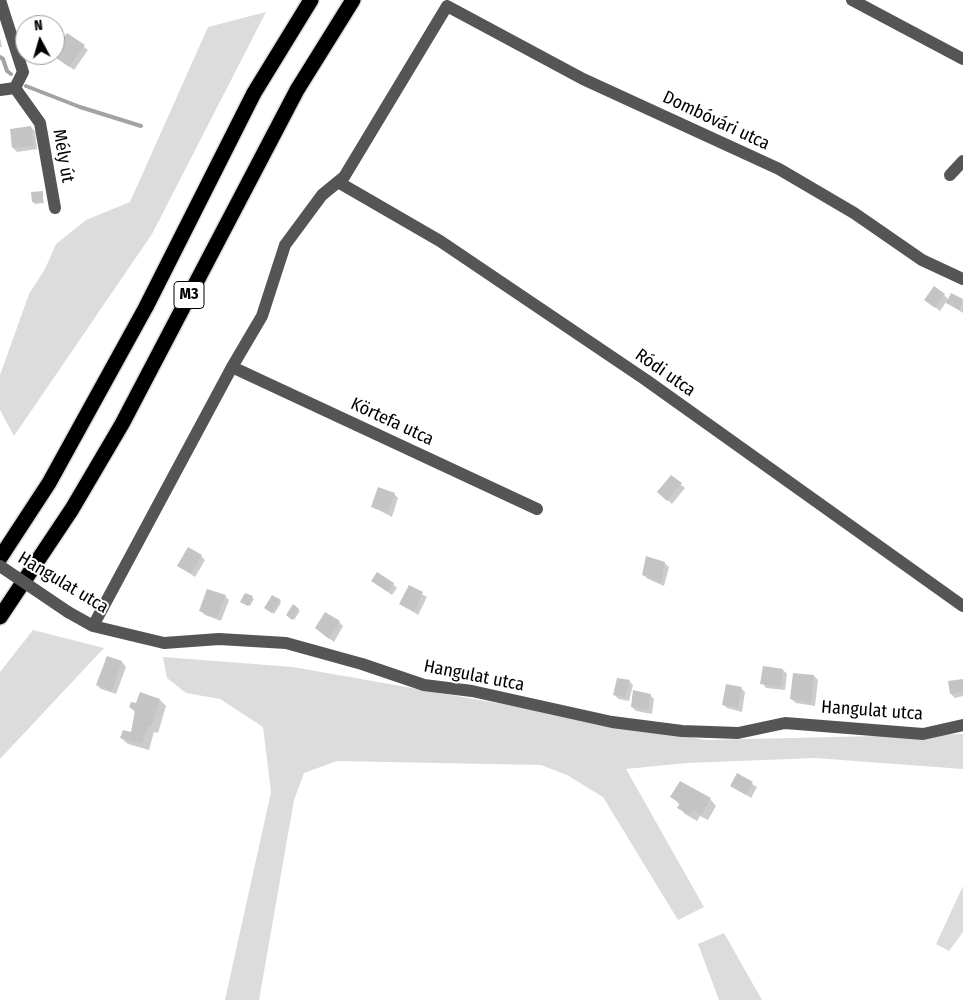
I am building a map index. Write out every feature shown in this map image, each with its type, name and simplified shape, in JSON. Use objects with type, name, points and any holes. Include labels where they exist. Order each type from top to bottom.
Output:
[{"type":"highway","name":"M3","points":[[0,558],[49,483],[146,307],[254,93],[311,0]]},
{"type":"highway","name":"M3","points":[[0,617],[72,509],[122,424],[283,115],[353,0]]},
{"type":"street","points":[[0,0],[23,72],[15,88],[0,90]]},
{"type":"street","points":[[852,0],[963,59]]},
{"type":"street","name":"Dombóvári utca","points":[[338,182],[344,177],[447,6],[584,79],[779,169],[854,213],[922,260],[963,278]]},
{"type":"street","name":"Mély út","points":[[15,88],[40,123],[55,208]]},
{"type":"street","points":[[950,175],[963,161]]},
{"type":"street","points":[[93,626],[232,367],[262,316],[285,245],[322,195],[338,182]]},
{"type":"street","name":"Ródi utca","points":[[338,182],[440,241],[638,374],[963,606]]},
{"type":"street","name":"Körtefa utca","points":[[232,367],[537,509]]},
{"type":"street","name":"Hangulat utca","points":[[0,566],[68,612],[93,626],[164,644],[219,639],[286,643],[362,664],[424,685],[472,691],[612,722],[673,730],[738,733],[786,723],[922,734],[963,725]]},
{"type":"shaded area","points":[[266,12],[152,234],[14,436],[0,410],[0,375],[29,294],[45,269],[56,244],[86,220],[130,202],[208,27]]},
{"type":"shaded area","points":[[33,630],[104,648],[0,759],[0,672]]},
{"type":"shaded area","points":[[163,657],[293,667],[706,740],[963,734],[963,769],[815,758],[687,763],[626,769],[704,907],[678,920],[603,797],[567,775],[541,765],[337,761],[304,773],[294,800],[259,1000],[225,1000],[271,792],[263,727],[220,699],[186,693],[167,678]]},
{"type":"shaded area","points":[[963,886],[963,932],[949,951],[936,944]]},
{"type":"shaded area","points":[[724,933],[762,1000],[719,1000],[698,944]]},
{"type":"building","points":[[67,33],[85,45],[69,67],[65,64],[65,36]]},
{"type":"building","points":[[31,126],[34,146],[12,148],[10,129]]},
{"type":"building","points":[[43,191],[43,202],[32,202],[31,192]]},
{"type":"building","points":[[934,286],[945,294],[935,308],[924,300]]},
{"type":"building","points":[[951,293],[963,299],[959,310],[946,303]]},
{"type":"building","points":[[671,475],[682,483],[667,501],[657,492]]},
{"type":"building","points":[[378,487],[395,493],[387,513],[371,507]]},
{"type":"building","points":[[188,547],[202,555],[191,574],[177,566]]},
{"type":"building","points":[[646,556],[665,562],[661,583],[642,575]]},
{"type":"building","points":[[377,572],[394,583],[388,592],[371,581]]},
{"type":"building","points":[[409,585],[423,592],[414,612],[399,604]]},
{"type":"building","points":[[207,589],[226,595],[217,618],[199,611]]},
{"type":"building","points":[[245,593],[253,596],[248,606],[240,602]]},
{"type":"building","points":[[272,595],[281,600],[272,613],[264,608]]},
{"type":"building","points":[[293,604],[299,609],[292,620],[286,615]]},
{"type":"building","points":[[325,612],[340,621],[329,639],[315,628]]},
{"type":"building","points":[[107,656],[122,661],[112,691],[96,685]]},
{"type":"building","points":[[763,666],[783,669],[781,687],[760,684]]},
{"type":"building","points":[[793,673],[814,675],[811,703],[790,699]]},
{"type":"building","points":[[617,678],[630,680],[625,697],[613,695]]},
{"type":"building","points":[[963,679],[963,692],[950,694],[948,681]]},
{"type":"building","points":[[726,684],[742,687],[738,708],[722,705]]},
{"type":"building","points":[[633,690],[651,694],[648,710],[631,707]]},
{"type":"building","points":[[140,692],[160,699],[151,727],[148,726],[142,744],[120,738],[123,730],[131,732],[135,710],[129,707],[131,702],[136,703]]},
{"type":"building","points":[[737,773],[753,782],[746,795],[730,786]]},
{"type":"building","points":[[680,781],[711,798],[701,815],[693,810],[690,815],[677,808],[680,803],[670,797]]},
{"type":"waterway","points":[[0,57],[3,59],[7,71],[11,74]]},
{"type":"waterway","points":[[26,86],[80,107],[141,126]]}]
